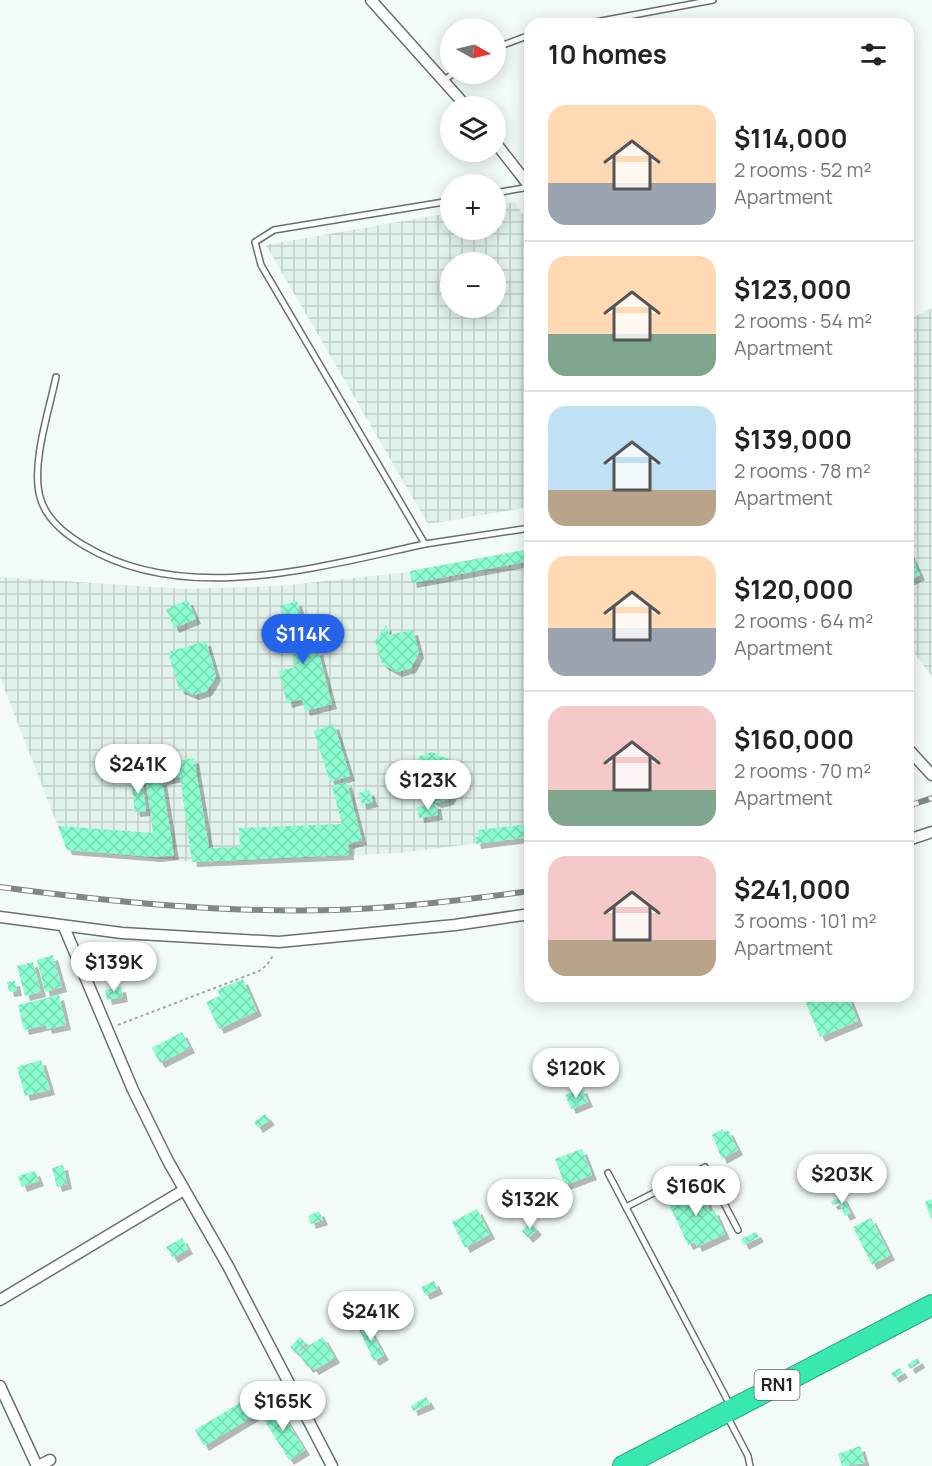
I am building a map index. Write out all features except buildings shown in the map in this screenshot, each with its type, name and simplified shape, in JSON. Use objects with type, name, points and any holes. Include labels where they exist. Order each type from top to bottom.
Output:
[{"type":"highway","name":"RN1","points":[[623,1466],[932,1305]]},
{"type":"street","points":[[371,0],[440,69]]},
{"type":"street","points":[[506,156],[524,179]]},
{"type":"street","points":[[914,756],[932,775]]},
{"type":"street","points":[[914,838],[932,832]]},
{"type":"street","points":[[0,917],[64,927],[279,942],[455,925],[524,915]]},
{"type":"street","points":[[64,927],[133,1090],[332,1466]]},
{"type":"street","points":[[0,1300],[184,1190]]},
{"type":"street","points":[[0,1386],[37,1466],[50,1460]]},
{"type":"lane","points":[[617,18],[713,0]]},
{"type":"lane","points":[[506,44],[524,37]]},
{"type":"lane","points":[[506,191],[524,188]]},
{"type":"lane","points":[[426,544],[261,265],[255,242],[274,230],[440,203]]},
{"type":"lane","points":[[56,377],[37,469],[40,499],[61,532],[101,556],[162,575],[204,580],[319,567],[426,544],[524,529]]},
{"type":"lane","points":[[626,1207],[705,1167],[738,1230]]},
{"type":"lane","points":[[608,1173],[729,1411],[750,1466]]},
{"type":"path","points":[[107,1030],[182,998],[259,971],[267,965],[279,942]]},
{"type":"shaded area","points":[[515,202],[524,216],[524,508],[428,524],[266,245],[440,215],[440,240],[506,240],[506,203]]},
{"type":"shaded area","points":[[932,308],[932,677],[914,652],[914,458],[917,456],[914,450],[914,317]]},
{"type":"shaded area","points":[[524,550],[524,838],[399,853],[240,861],[192,862],[67,850],[0,677],[0,577],[186,589],[279,586],[401,573]]},
{"type":"railway","points":[[914,804],[932,798]]},
{"type":"railway","points":[[0,887],[167,905],[251,910],[359,909],[524,892]]}]
